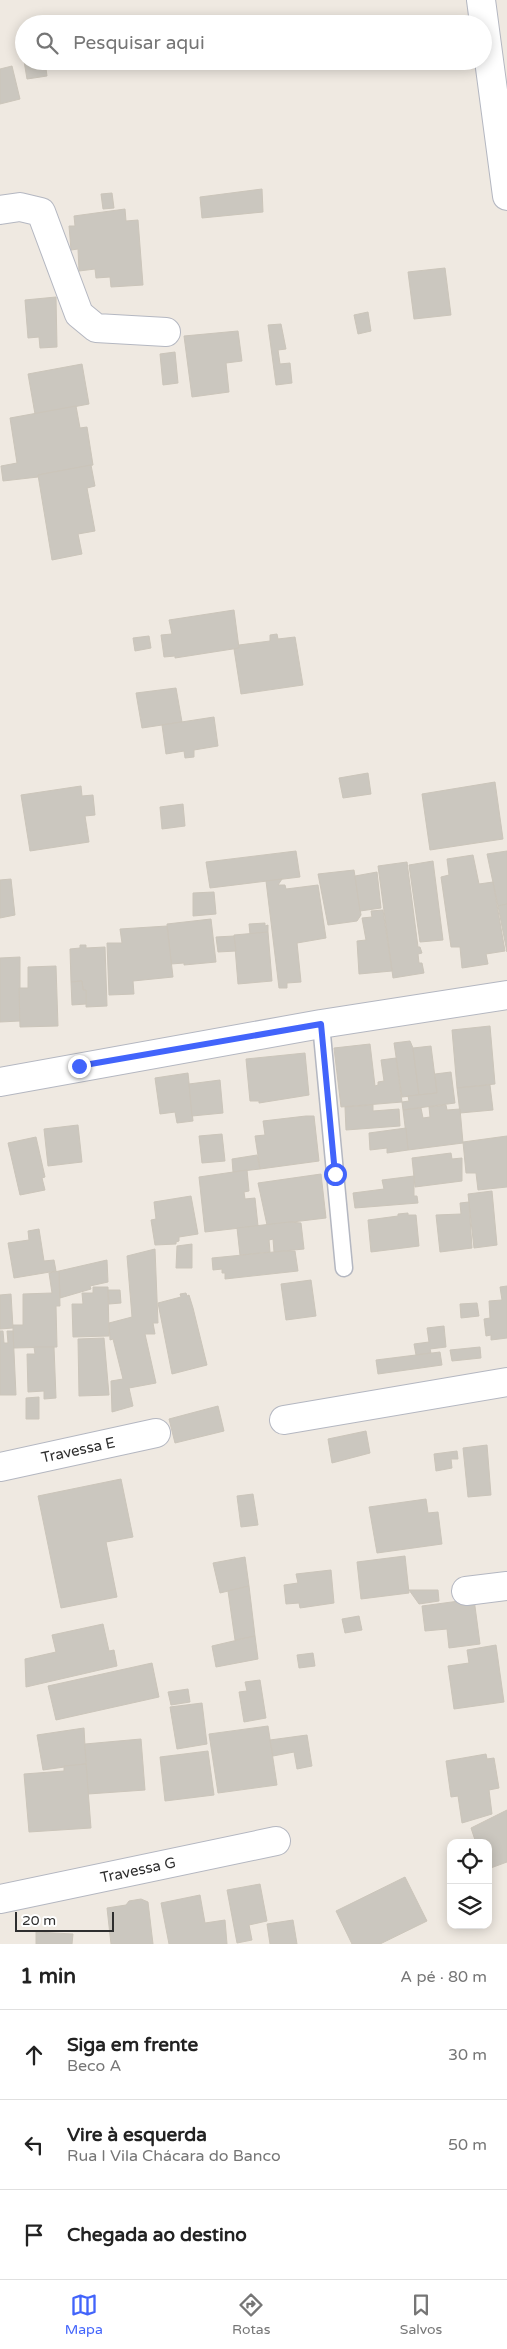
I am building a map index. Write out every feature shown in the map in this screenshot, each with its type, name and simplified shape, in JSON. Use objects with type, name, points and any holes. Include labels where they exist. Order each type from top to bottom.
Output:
[{"type":"street","points":[[481,0],[483,15]]},
{"type":"street","points":[[490,70],[507,196]]},
{"type":"street","points":[[0,210],[20,207],[42,212],[79,314],[96,328],[166,332]]},
{"type":"street","points":[[0,1082],[321,1024],[507,995]]},
{"type":"street","points":[[284,1420],[507,1382]]},
{"type":"street","name":"Travessa E","points":[[0,1467],[156,1433]]},
{"type":"street","points":[[466,1591],[507,1586]]},
{"type":"street","name":"Travessa G","points":[[0,1899],[276,1840]]},
{"type":"lane","points":[[321,1024],[344,1268]]},
{"type":"building","points":[[12,66],[20,99],[0,104],[0,69]]},
{"type":"building","points":[[26,70],[46,70],[47,76],[27,79]]},
{"type":"building","points":[[262,189],[263,212],[202,218],[200,197]]},
{"type":"building","points":[[112,193],[114,208],[103,209],[101,194]]},
{"type":"building","points":[[125,209],[126,221],[138,220],[143,285],[111,287],[110,277],[96,278],[95,269],[79,271],[78,249],[71,250],[69,226],[75,226],[74,216]]},
{"type":"building","points":[[445,268],[451,315],[414,319],[408,272]]},
{"type":"building","points":[[56,297],[57,347],[40,348],[39,337],[28,338],[25,300]]},
{"type":"building","points":[[368,312],[371,331],[358,334],[354,315]]},
{"type":"building","points":[[281,324],[286,349],[278,350],[280,364],[290,363],[292,383],[276,385],[268,325]]},
{"type":"building","points":[[238,331],[242,361],[226,363],[229,392],[192,397],[184,336]]},
{"type":"building","points":[[175,352],[178,383],[163,385],[160,354]]},
{"type":"building","points":[[82,364],[89,404],[35,414],[28,374]]},
{"type":"building","points":[[76,406],[80,428],[87,427],[93,465],[38,475],[38,477],[3,481],[1,466],[17,463],[10,418]]},
{"type":"building","points":[[91,465],[95,486],[87,488],[95,531],[78,534],[82,554],[52,560],[38,475]]},
{"type":"building","points":[[234,610],[239,648],[175,658],[175,656],[164,657],[161,635],[172,634],[169,620]]},
{"type":"building","points":[[277,634],[278,639],[295,637],[303,685],[241,694],[234,649],[239,648],[239,645],[270,641],[270,635]]},
{"type":"building","points":[[149,636],[151,648],[135,651],[133,638]]},
{"type":"building","points":[[176,688],[182,722],[142,728],[136,693]]},
{"type":"building","points":[[214,717],[218,746],[194,750],[194,757],[185,758],[184,751],[166,754],[162,725]]},
{"type":"building","points":[[368,773],[371,794],[343,798],[339,778]]},
{"type":"building","points":[[495,782],[503,839],[430,850],[422,794]]},
{"type":"building","points":[[81,786],[82,796],[93,795],[95,815],[85,816],[89,842],[30,851],[21,795]]},
{"type":"building","points":[[183,804],[185,826],[162,829],[160,807]]},
{"type":"building","points":[[296,851],[300,877],[210,888],[206,862]]},
{"type":"building","points":[[507,851],[507,904],[498,906],[487,854]]},
{"type":"building","points":[[473,855],[479,884],[493,882],[505,951],[486,954],[488,964],[462,968],[460,947],[451,947],[441,877],[449,875],[447,859]]},
{"type":"building","points":[[433,861],[443,940],[420,942],[409,865]]},
{"type":"building","points":[[407,862],[418,947],[420,947],[422,953],[418,954],[419,963],[422,963],[424,973],[393,978],[378,866]]},
{"type":"building","points":[[354,870],[361,915],[357,921],[328,925],[318,874]]},
{"type":"building","points":[[377,872],[381,908],[360,911],[355,876]]},
{"type":"building","points":[[11,879],[15,915],[0,918],[0,880]]},
{"type":"building","points":[[282,879],[278,885],[285,885],[286,889],[318,885],[326,938],[297,943],[301,982],[287,983],[287,988],[279,988],[266,881]]},
{"type":"building","points":[[214,892],[216,914],[193,916],[193,893]]},
{"type":"building","points":[[507,904],[507,952],[498,906]]},
{"type":"building","points":[[383,910],[392,971],[359,974],[357,941],[366,940],[362,918],[372,917],[371,911]]},
{"type":"building","points":[[211,919],[216,962],[184,965],[184,963],[171,964],[167,924]]},
{"type":"building","points":[[265,923],[265,926],[268,925],[268,932],[250,934],[249,924]]},
{"type":"building","points":[[167,926],[173,977],[133,981],[134,994],[109,995],[107,943],[122,943],[120,929]]},
{"type":"building","points":[[268,932],[272,981],[238,984],[234,935]]},
{"type":"building","points":[[234,936],[236,951],[218,952],[216,937]]},
{"type":"building","points":[[80,945],[86,945],[86,948],[105,947],[107,1006],[86,1007],[86,990],[83,990],[82,981],[71,982],[70,949],[80,948]]},
{"type":"building","points":[[20,957],[20,1021],[0,1022],[0,958]]},
{"type":"building","points":[[56,966],[58,1026],[20,1027],[19,988],[28,988],[28,967]]},
{"type":"building","points":[[82,981],[83,990],[86,990],[86,1004],[72,1005],[71,982]]},
{"type":"building","points":[[490,1026],[495,1084],[457,1088],[452,1030]]},
{"type":"building","points":[[410,1041],[413,1048],[419,1095],[402,1097],[394,1043]]},
{"type":"building","points":[[370,1044],[375,1086],[378,1085],[378,1082],[384,1081],[381,1060],[396,1058],[402,1102],[341,1107],[334,1048]]},
{"type":"building","points":[[431,1046],[437,1093],[419,1095],[413,1048]]},
{"type":"building","points":[[305,1053],[309,1095],[259,1103],[259,1101],[250,1101],[246,1059]]},
{"type":"building","points":[[451,1072],[455,1103],[403,1110],[402,1102],[409,1101],[408,1096],[437,1093],[435,1074]]},
{"type":"building","points":[[188,1073],[193,1121],[177,1123],[175,1112],[160,1114],[155,1078]]},
{"type":"building","points":[[220,1080],[223,1113],[192,1116],[189,1084]]},
{"type":"building","points":[[490,1085],[493,1110],[460,1113],[457,1088]]},
{"type":"building","points":[[373,1105],[373,1111],[399,1109],[400,1126],[346,1130],[345,1107]]},
{"type":"building","points":[[446,1105],[447,1110],[460,1109],[463,1143],[408,1150],[403,1110],[421,1108],[423,1118],[430,1117],[429,1107]]},
{"type":"building","points":[[314,1116],[319,1161],[260,1169],[255,1136],[265,1135],[263,1121]]},
{"type":"building","points":[[78,1125],[82,1162],[48,1166],[44,1129]]},
{"type":"building","points":[[406,1128],[408,1150],[387,1153],[387,1148],[370,1150],[369,1133]]},
{"type":"building","points":[[222,1134],[225,1161],[202,1163],[199,1136]]},
{"type":"building","points":[[507,1136],[507,1187],[478,1190],[476,1173],[466,1173],[463,1142]]},
{"type":"building","points":[[36,1137],[45,1177],[42,1178],[45,1190],[20,1195],[8,1143]]},
{"type":"building","points":[[451,1153],[452,1159],[462,1158],[462,1181],[415,1187],[412,1158]]},
{"type":"building","points":[[257,1155],[260,1169],[233,1172],[232,1159]]},
{"type":"building","points":[[247,1170],[249,1191],[244,1192],[245,1199],[255,1198],[258,1226],[205,1232],[199,1177]]},
{"type":"building","points":[[321,1174],[326,1218],[267,1225],[258,1183]]},
{"type":"building","points":[[414,1176],[414,1196],[417,1196],[418,1203],[355,1208],[353,1193],[384,1189],[382,1180]]},
{"type":"building","points":[[492,1191],[497,1245],[474,1248],[468,1194]]},
{"type":"building","points":[[191,1196],[198,1234],[179,1237],[179,1241],[176,1244],[155,1245],[151,1220],[156,1219],[154,1202]]},
{"type":"building","points":[[469,1202],[472,1248],[440,1252],[436,1215],[461,1214],[460,1203]]},
{"type":"building","points":[[408,1213],[408,1215],[416,1215],[419,1246],[371,1252],[368,1220]]},
{"type":"building","points":[[289,1222],[301,1223],[304,1249],[274,1252],[273,1239],[269,1240],[270,1252],[240,1255],[237,1228]]},
{"type":"building","points":[[39,1229],[44,1261],[54,1260],[56,1271],[14,1278],[8,1243],[29,1240],[28,1231]]},
{"type":"building","points":[[192,1244],[192,1268],[176,1268],[177,1246]]},
{"type":"building","points":[[155,1249],[158,1323],[153,1323],[155,1334],[145,1334],[156,1383],[129,1388],[133,1406],[112,1412],[111,1381],[123,1379],[113,1339],[110,1340],[109,1323],[132,1317],[127,1256]]},
{"type":"building","points":[[295,1251],[298,1271],[225,1279],[225,1273],[222,1273],[222,1269],[213,1270],[212,1258]]},
{"type":"building","points":[[107,1260],[108,1282],[90,1286],[91,1289],[60,1298],[59,1271]]},
{"type":"building","points":[[59,1271],[60,1306],[56,1306],[57,1347],[13,1348],[13,1325],[23,1325],[23,1294],[52,1293],[49,1273]]},
{"type":"building","points":[[311,1280],[316,1316],[286,1320],[281,1284]]},
{"type":"building","points":[[507,1286],[507,1338],[491,1340],[491,1335],[486,1336],[484,1319],[490,1318],[489,1301],[502,1300],[500,1287]]},
{"type":"building","points":[[93,1287],[108,1287],[109,1336],[73,1337],[72,1304],[83,1304],[82,1293],[93,1293]]},
{"type":"building","points":[[108,1290],[120,1290],[121,1303],[109,1304]]},
{"type":"building","points":[[186,1293],[187,1296],[189,1295],[193,1308],[207,1365],[172,1374],[158,1303],[181,1297],[180,1294]]},
{"type":"building","points":[[11,1294],[13,1328],[0,1329],[0,1295]]},
{"type":"building","points":[[477,1303],[479,1316],[461,1318],[460,1304]]},
{"type":"building","points":[[444,1326],[446,1347],[430,1349],[431,1353],[416,1355],[414,1344],[429,1342],[427,1328]]},
{"type":"building","points":[[0,1331],[3,1331],[4,1343],[8,1343],[7,1331],[13,1331],[16,1395],[0,1395]]},
{"type":"building","points":[[104,1338],[109,1395],[79,1396],[78,1339]]},
{"type":"building","points":[[34,1347],[54,1347],[56,1398],[44,1399],[44,1391],[28,1392],[27,1354],[35,1354]]},
{"type":"building","points":[[480,1347],[481,1358],[452,1361],[450,1350]]},
{"type":"building","points":[[440,1352],[442,1365],[378,1374],[376,1360]]},
{"type":"building","points":[[39,1397],[39,1419],[26,1419],[26,1398]]},
{"type":"building","points":[[218,1406],[224,1431],[175,1443],[169,1419]]},
{"type":"building","points":[[366,1431],[370,1453],[332,1463],[328,1439]]},
{"type":"building","points":[[487,1445],[491,1495],[468,1497],[463,1448]]},
{"type":"building","points":[[457,1451],[458,1459],[451,1459],[452,1468],[436,1471],[434,1454]]},
{"type":"building","points":[[121,1479],[133,1537],[106,1542],[117,1597],[61,1608],[38,1496]]},
{"type":"building","points":[[253,1494],[258,1525],[241,1527],[237,1496]]},
{"type":"building","points":[[426,1499],[428,1513],[438,1512],[442,1544],[377,1553],[369,1507]]},
{"type":"building","points":[[405,1556],[409,1593],[361,1599],[357,1562]]},
{"type":"building","points":[[245,1557],[249,1586],[220,1593],[213,1563]]},
{"type":"building","points":[[331,1570],[334,1603],[300,1608],[299,1603],[286,1604],[284,1585],[298,1583],[296,1574]]},
{"type":"building","points":[[249,1586],[255,1636],[235,1640],[228,1591]]},
{"type":"building","points":[[409,1590],[438,1590],[439,1601],[419,1604]]},
{"type":"building","points":[[474,1599],[480,1644],[449,1648],[447,1629],[425,1631],[422,1606]]},
{"type":"building","points":[[359,1616],[362,1630],[345,1633],[342,1619]]},
{"type":"building","points":[[103,1624],[109,1651],[114,1650],[117,1666],[26,1687],[25,1659],[56,1652],[52,1635]]},
{"type":"building","points":[[255,1636],[258,1659],[216,1667],[212,1646]]},
{"type":"building","points":[[496,1645],[504,1702],[454,1709],[448,1666],[469,1663],[467,1650]]},
{"type":"building","points":[[313,1653],[315,1666],[299,1668],[297,1655]]},
{"type":"building","points":[[152,1663],[159,1697],[56,1720],[48,1686]]},
{"type":"building","points":[[260,1680],[266,1718],[244,1722],[239,1692],[247,1691],[245,1682]]},
{"type":"building","points":[[188,1689],[190,1702],[171,1705],[168,1692]]},
{"type":"building","points":[[202,1703],[207,1744],[177,1749],[170,1707]]},
{"type":"building","points":[[268,1726],[277,1785],[218,1793],[209,1734]]},
{"type":"building","points":[[84,1728],[86,1764],[43,1770],[37,1735]]},
{"type":"building","points":[[307,1735],[312,1766],[297,1769],[294,1752],[273,1756],[270,1740]]},
{"type":"building","points":[[141,1739],[145,1790],[88,1794],[85,1744]]},
{"type":"building","points":[[208,1751],[214,1795],[165,1801],[160,1757]]},
{"type":"building","points":[[486,1754],[487,1759],[494,1758],[499,1788],[489,1790],[492,1814],[462,1823],[458,1796],[451,1797],[446,1761]]},
{"type":"building","points":[[86,1764],[91,1828],[29,1832],[24,1774],[64,1771],[64,1766]]},
{"type":"building","points":[[507,1810],[507,1862],[492,1868],[492,1839],[475,1839],[471,1828]]},
{"type":"building","points":[[405,1877],[427,1921],[380,1944],[352,1944],[336,1911]]},
{"type":"building","points":[[260,1884],[267,1921],[249,1925],[252,1940],[237,1943],[227,1890]]},
{"type":"building","points":[[200,1895],[205,1923],[225,1920],[227,1944],[169,1944],[161,1903]]},
{"type":"building","points":[[141,1899],[148,1902],[153,1944],[111,1944],[107,1908],[126,1905],[129,1901]]},
{"type":"building","points":[[293,1920],[297,1944],[270,1944],[267,1924]]},
{"type":"building","points":[[36,1932],[73,1934],[72,1944],[36,1944]]},
{"type":"route","points":[[79,1066],[321,1024],[335,1174]]}]
